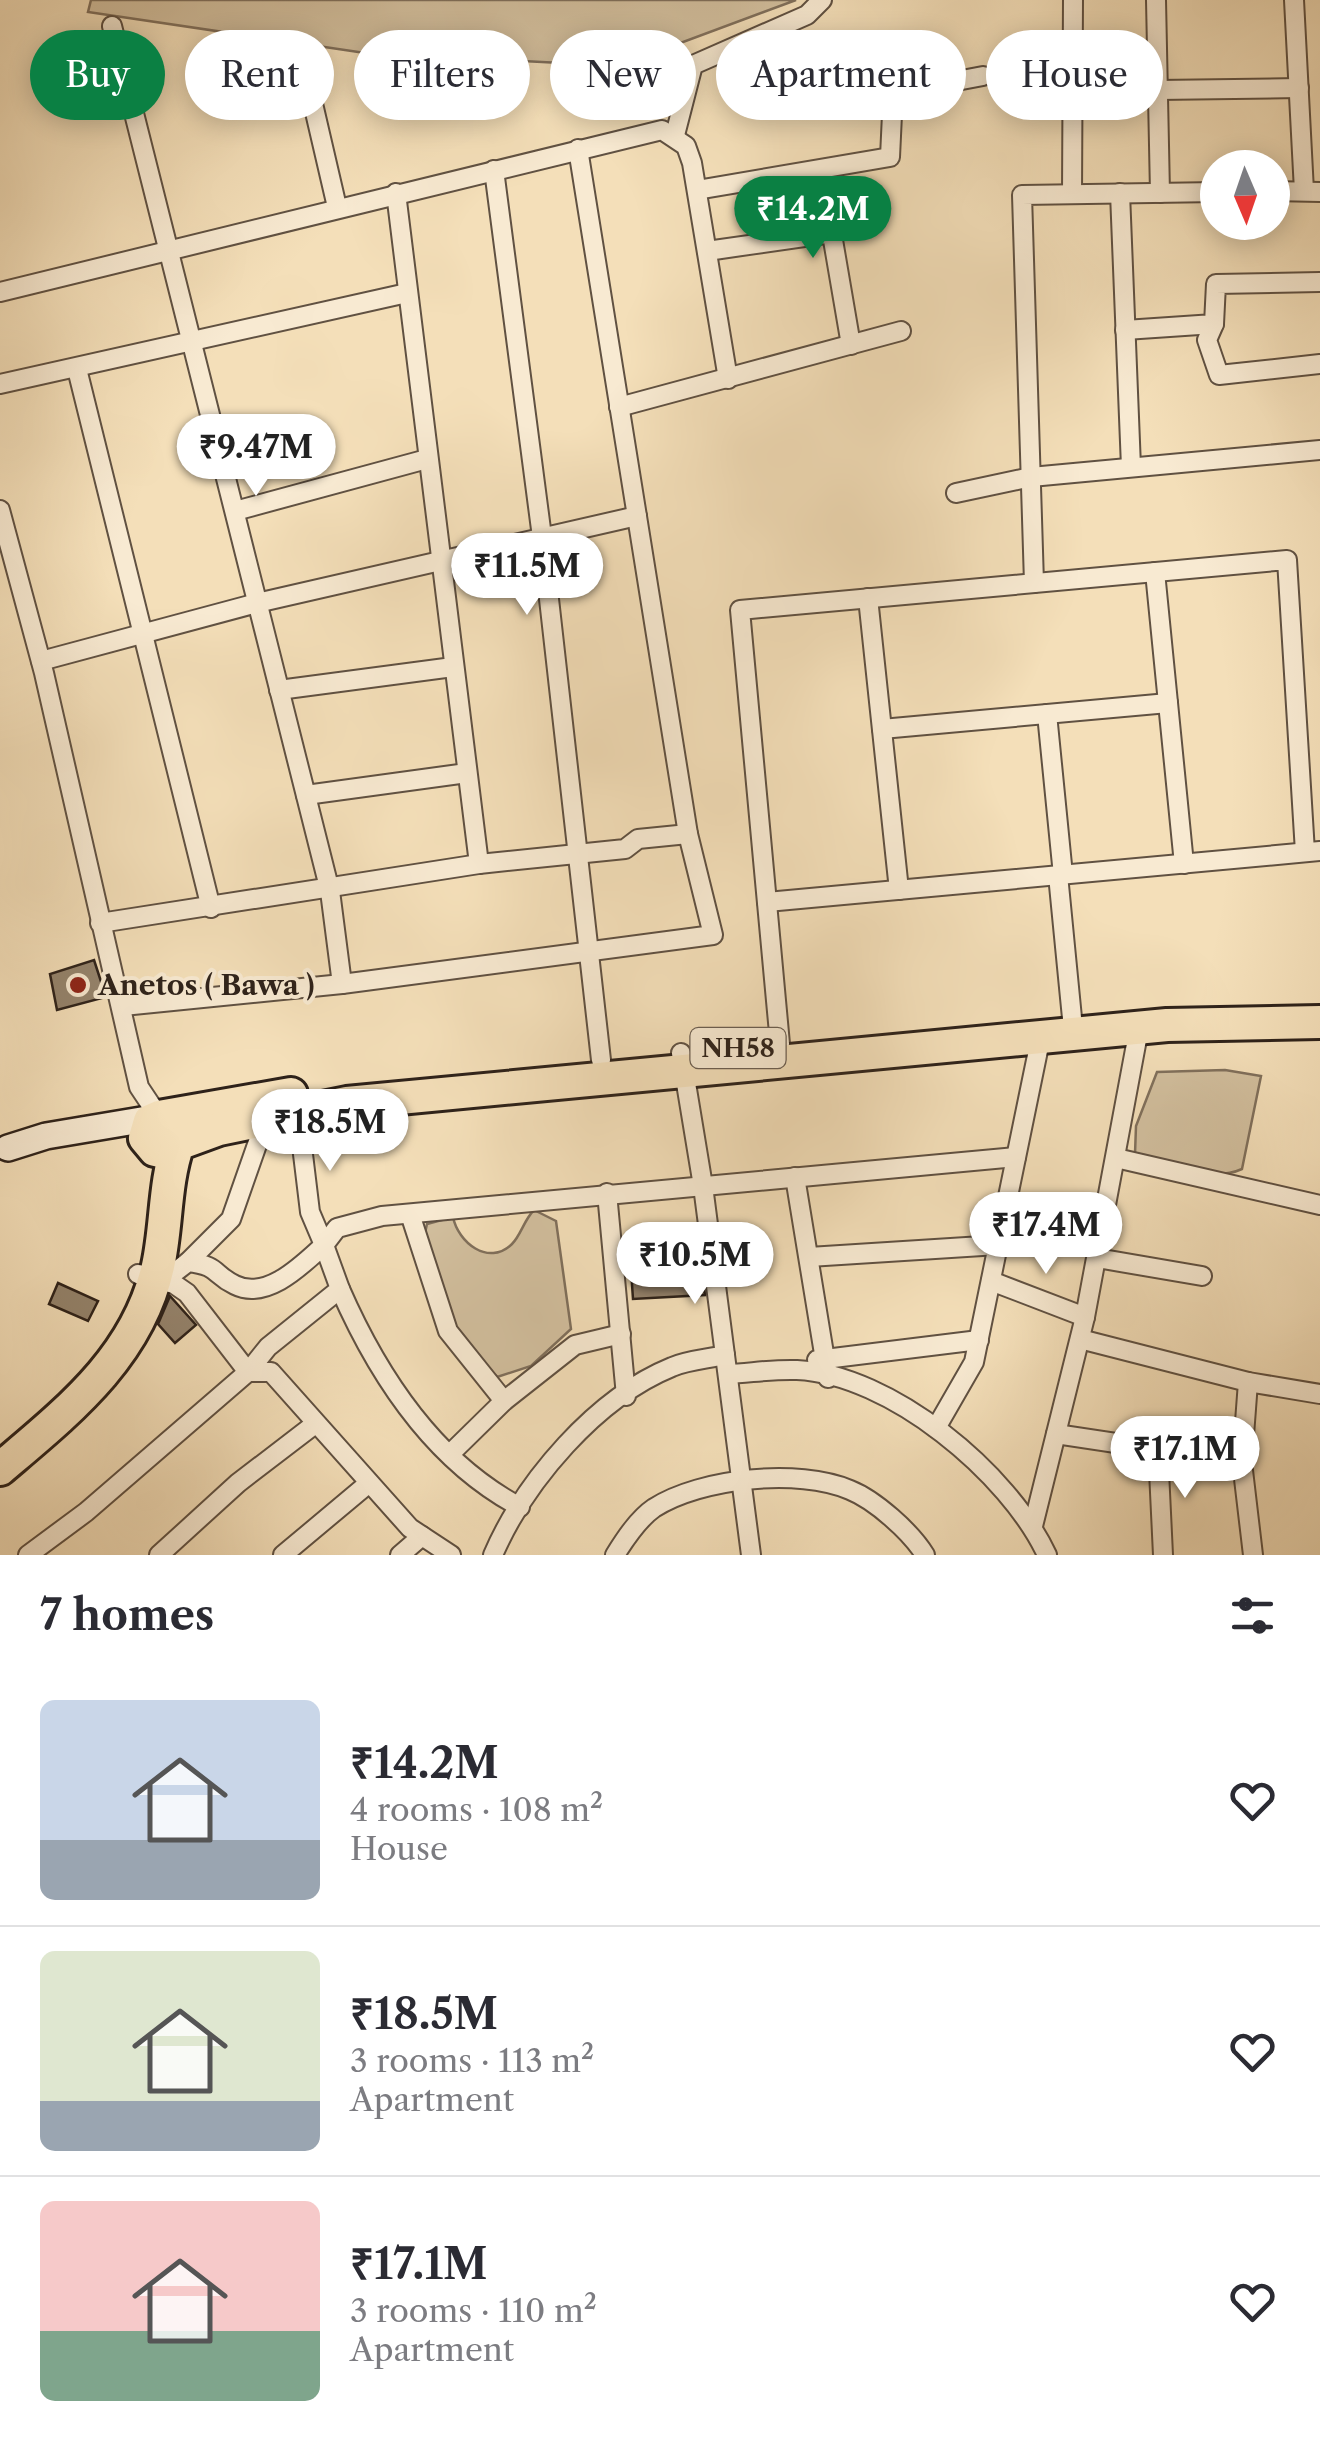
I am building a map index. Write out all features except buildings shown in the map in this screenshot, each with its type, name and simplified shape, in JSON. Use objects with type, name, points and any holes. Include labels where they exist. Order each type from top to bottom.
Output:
[{"type":"highway","name":"NH58","points":[[162,1135],[236,1101],[601,1060],[682,1061],[1041,1036],[1141,1020],[1320,1007]]},
{"type":"highway","name":"NH58","points":[[162,1135],[347,1102],[682,1061],[780,1044],[1072,1018],[1320,1022]]},
{"type":"highway","points":[[0,1469],[112,1367],[147,1276],[170,1167],[162,1135]]},
{"type":"highway","points":[[0,1443],[97,1356],[147,1276]]},
{"type":"street","points":[[675,135],[694,64],[807,15],[822,0]]},
{"type":"street","points":[[1072,0],[1072,194]]},
{"type":"street","points":[[1156,0],[1157,30]]},
{"type":"street","points":[[1294,0],[1299,88],[1312,192]]},
{"type":"street","points":[[112,26],[330,891],[342,984]]},
{"type":"street","points":[[697,190],[890,157],[894,94],[983,76]]},
{"type":"street","points":[[1163,90],[1299,88]]},
{"type":"street","points":[[317,120],[337,207]]},
{"type":"street","points":[[1159,120],[1160,192]]},
{"type":"street","points":[[0,292],[644,131],[662,130],[675,135],[686,146],[697,190],[728,379]]},
{"type":"street","points":[[123,1006],[342,984],[713,935],[688,834],[578,149]]},
{"type":"street","points":[[494,170],[542,537],[601,1060]]},
{"type":"street","points":[[821,170],[852,344]]},
{"type":"street","points":[[1034,583],[1022,194],[1200,192]]},
{"type":"street","points":[[396,193],[479,864]]},
{"type":"street","points":[[1120,193],[1130,468]]},
{"type":"street","points":[[707,251],[832,233]]},
{"type":"street","points":[[1320,282],[1216,284],[1214,324],[1207,340],[1219,375],[1320,364]]},
{"type":"street","points":[[0,384],[194,344],[408,293]]},
{"type":"street","points":[[1125,330],[1214,324]]},
{"type":"street","points":[[619,407],[901,331]]},
{"type":"street","points":[[77,370],[211,908]]},
{"type":"street","points":[[956,493],[1031,477],[1320,450]]},
{"type":"street","points":[[235,511],[427,459]]},
{"type":"street","points":[[0,510],[41,661],[139,1087],[162,1135],[46,1136],[4,1149]]},
{"type":"street","points":[[41,661],[257,602],[637,516]]},
{"type":"street","points":[[767,902],[1313,852],[1287,560],[740,610],[780,1044]]},
{"type":"street","points":[[1155,572],[1184,864]]},
{"type":"street","points":[[868,598],[899,890]]},
{"type":"street","points":[[279,690],[452,667]]},
{"type":"street","points":[[882,729],[1168,703]]},
{"type":"street","points":[[1048,714],[1072,1018]]},
{"type":"street","points":[[306,795],[467,773]]},
{"type":"street","points":[[100,923],[330,891],[479,864],[625,849],[638,839],[688,834]]},
{"type":"street","points":[[1034,1526],[1085,1317],[1141,1020]]},
{"type":"street","points":[[936,1428],[974,1362],[1041,1036]]},
{"type":"street","points":[[682,1061],[703,1186],[751,1555]]},
{"type":"street","points":[[282,1116],[310,1212],[340,1290],[381,1374],[450,1454],[520,1507]]},
{"type":"street","points":[[147,1276],[170,1276],[230,1219],[282,1116]]},
{"type":"street","points":[[188,1262],[208,1264],[237,1286],[254,1288],[290,1275],[337,1228],[410,1214],[1016,1157]]},
{"type":"street","points":[[1116,1158],[1320,1205]]},
{"type":"street","points":[[796,1177],[828,1378]]},
{"type":"street","points":[[607,1194],[626,1396]]},
{"type":"street","points":[[410,1214],[448,1331],[504,1400]]},
{"type":"street","points":[[808,1258],[998,1245]]},
{"type":"street","points":[[1097,1258],[1202,1276]]},
{"type":"street","points":[[147,1276],[188,1293],[248,1372]]},
{"type":"street","points":[[991,1281],[1085,1317]]},
{"type":"street","points":[[28,1555],[248,1372],[268,1347],[340,1290]]},
{"type":"street","points":[[450,1454],[504,1400],[575,1345],[620,1334]]},
{"type":"street","points":[[1080,1338],[1248,1382],[1320,1394]]},
{"type":"street","points":[[799,1370],[825,1356],[978,1340]]},
{"type":"street","points":[[493,1555],[538,1475],[592,1418],[672,1367],[725,1354]]},
{"type":"street","points":[[728,1374],[799,1370],[873,1390],[936,1428],[1002,1488],[1034,1526],[1047,1555]]},
{"type":"street","points":[[248,1372],[270,1372],[369,1483],[422,1536],[451,1555]]},
{"type":"street","points":[[1248,1382],[1242,1462],[1253,1555]]},
{"type":"street","points":[[159,1555],[238,1483],[315,1424]]},
{"type":"street","points":[[1056,1434],[1242,1462]]},
{"type":"street","points":[[1158,1450],[1163,1555]]},
{"type":"street","points":[[614,1555],[652,1510],[689,1491],[742,1481],[795,1479],[850,1490],[889,1518],[925,1555]]},
{"type":"street","points":[[284,1555],[369,1483]]},
{"type":"street","points":[[400,1555],[422,1536]]},
{"type":"shaded area","points":[[91,0],[796,0],[696,37],[696,30],[550,30],[550,62],[530,61],[530,30],[354,30],[354,51],[334,48],[334,30],[210,30],[88,12]]},
{"type":"shaded area","points":[[1225,1070],[1261,1076],[1242,1169],[1203,1173],[1135,1154],[1136,1126],[1157,1072]]},
{"type":"shaded area","points":[[534,1210],[556,1221],[571,1329],[531,1366],[497,1377],[456,1337],[425,1233],[427,1224],[453,1217],[468,1243],[493,1253],[512,1244]]},
{"type":"place","name":"Anetos ( Bawa )","points":[[78,985]]}]
